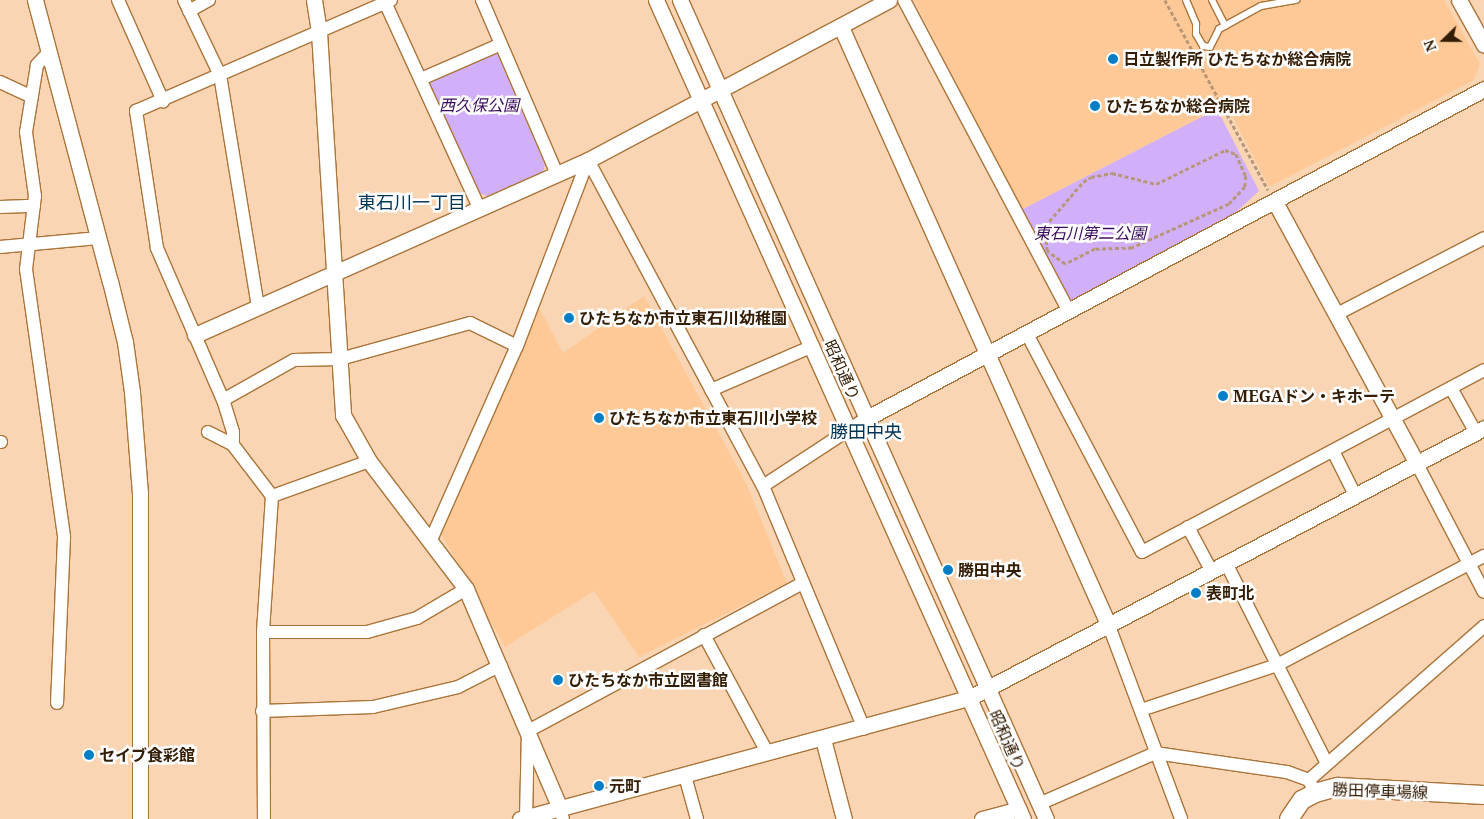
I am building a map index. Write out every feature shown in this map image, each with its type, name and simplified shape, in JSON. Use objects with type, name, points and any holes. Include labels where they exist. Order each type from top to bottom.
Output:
[{"type":"main road","name":"勝田停車場線","points":[[1290,819],[1312,787],[1484,795]]},
{"type":"street","points":[[34,0],[99,238],[125,342],[137,440],[140,819]]},
{"type":"street","points":[[118,0],[163,101]]},
{"type":"street","points":[[209,0],[187,5],[220,75],[258,308]]},
{"type":"street","points":[[314,0],[319,32],[336,273],[343,415],[369,461],[466,589],[501,665],[561,814]]},
{"type":"street","points":[[482,0],[557,174]]},
{"type":"street","name":"昭和通り","points":[[656,0],[813,346],[1021,814]]},
{"type":"street","name":"昭和通り","points":[[680,0],[1046,819]]},
{"type":"street","points":[[196,335],[480,210],[588,160],[720,92],[889,0]]},
{"type":"street","points":[[904,0],[1069,311]]},
{"type":"street","points":[[1459,0],[1484,45]]},
{"type":"street","points":[[233,445],[233,432],[223,400],[157,248],[136,111],[163,101],[387,1],[480,210]]},
{"type":"street","points":[[841,27],[1109,626],[1181,819]]},
{"type":"street","points":[[421,79],[501,44]]},
{"type":"street","points":[[48,52],[37,65],[26,146],[34,182],[34,206],[27,247],[31,318],[64,537],[57,702]]},
{"type":"street","points":[[0,82],[32,97]]},
{"type":"street","points":[[763,486],[867,418],[1275,202],[1484,88]]},
{"type":"street","points":[[430,542],[517,346],[588,160]]},
{"type":"street","points":[[588,160],[763,486],[864,729]]},
{"type":"street","points":[[1275,202],[1484,592]]},
{"type":"street","points":[[0,207],[34,206]]},
{"type":"street","points":[[0,247],[27,247],[99,238]]},
{"type":"street","points":[[1336,314],[1484,238]]},
{"type":"street","points":[[223,400],[294,360],[340,358],[470,323],[517,346]]},
{"type":"street","points":[[1027,334],[1142,552],[1484,370]]},
{"type":"street","points":[[711,390],[813,346]]},
{"type":"street","points":[[528,731],[523,818],[561,814],[685,776],[864,729],[970,698],[1356,497],[1480,430],[1451,388]]},
{"type":"street","points":[[208,432],[233,445],[272,496],[263,632],[264,819]]},
{"type":"street","points":[[1333,451],[1356,497]]},
{"type":"street","points":[[272,496],[369,461]]},
{"type":"street","points":[[1188,527],[1212,572]]},
{"type":"street","points":[[1141,710],[1278,665],[1484,556]]},
{"type":"street","points":[[1227,564],[1326,762]]},
{"type":"street","points":[[528,731],[803,583]]},
{"type":"street","points":[[263,632],[367,632],[418,618],[466,589]]},
{"type":"street","points":[[1039,804],[1155,753],[1287,772],[1312,787],[1326,762],[1484,626]]},
{"type":"street","points":[[704,635],[768,754]]},
{"type":"street","points":[[262,711],[373,707],[458,687],[501,665]]},
{"type":"street","points":[[823,739],[844,819]]},
{"type":"street","points":[[685,776],[697,819]]},
{"type":"street","points":[[982,819],[1021,814]]},
{"type":"lane","points":[[1186,0],[1203,46],[1210,47],[1219,30],[1261,6],[1296,0]]},
{"type":"lane","points":[[1212,0],[1225,26]]},
{"type":"path","points":[[1165,0],[1275,202]]},
{"type":"path","points":[[1225,150],[1236,154],[1246,176],[1245,187],[1229,204],[1132,248],[1095,249],[1065,264],[1047,251],[1044,241],[1046,226],[1083,182],[1104,172],[1156,184],[1225,150]]},
{"type":"shaded area","name":"ひたちなか総合病院","points":[[914,0],[1444,0],[1480,64],[1474,80],[1269,187],[1226,104],[1021,210]]},
{"type":"shaded area","name":"ひたちなか市立東石川小学校","points":[[644,296],[746,483],[787,583],[639,657],[594,591],[505,647],[439,530],[537,303],[563,353]]},
{"type":"green space","name":"西久保公園","points":[[491,52],[497,53],[545,165],[543,172],[487,196],[479,193],[429,83],[431,77]]},
{"type":"green space","name":"東石川第二公園","points":[[1217,109],[1259,191],[1236,212],[1073,300],[1066,300],[1021,210]]},
{"type":"place","name":"日立製作所 ひたちなか総合病院","points":[[1113,59]]},
{"type":"place","name":"ひたちなか総合病院","points":[[1095,106]]},
{"type":"place","name":"ひたちなか市立東石川幼稚園","points":[[569,318]]},
{"type":"place","name":"MEGAドン・キホーテ","points":[[1223,396]]},
{"type":"place","name":"ひたちなか市立東石川小学校","points":[[599,418]]},
{"type":"place","name":"勝田中央","points":[[948,570]]},
{"type":"place","name":"表町北","points":[[1196,593]]},
{"type":"place","name":"ひたちなか市立図書館","points":[[558,680]]},
{"type":"place","name":"セイブ食彩館","points":[[89,755]]},
{"type":"place","name":"元町","points":[[599,786]]},
{"type":"district","name":"東石川一丁目","points":[[412,202]]},
{"type":"district","name":"勝田中央","points":[[866,431]]}]
